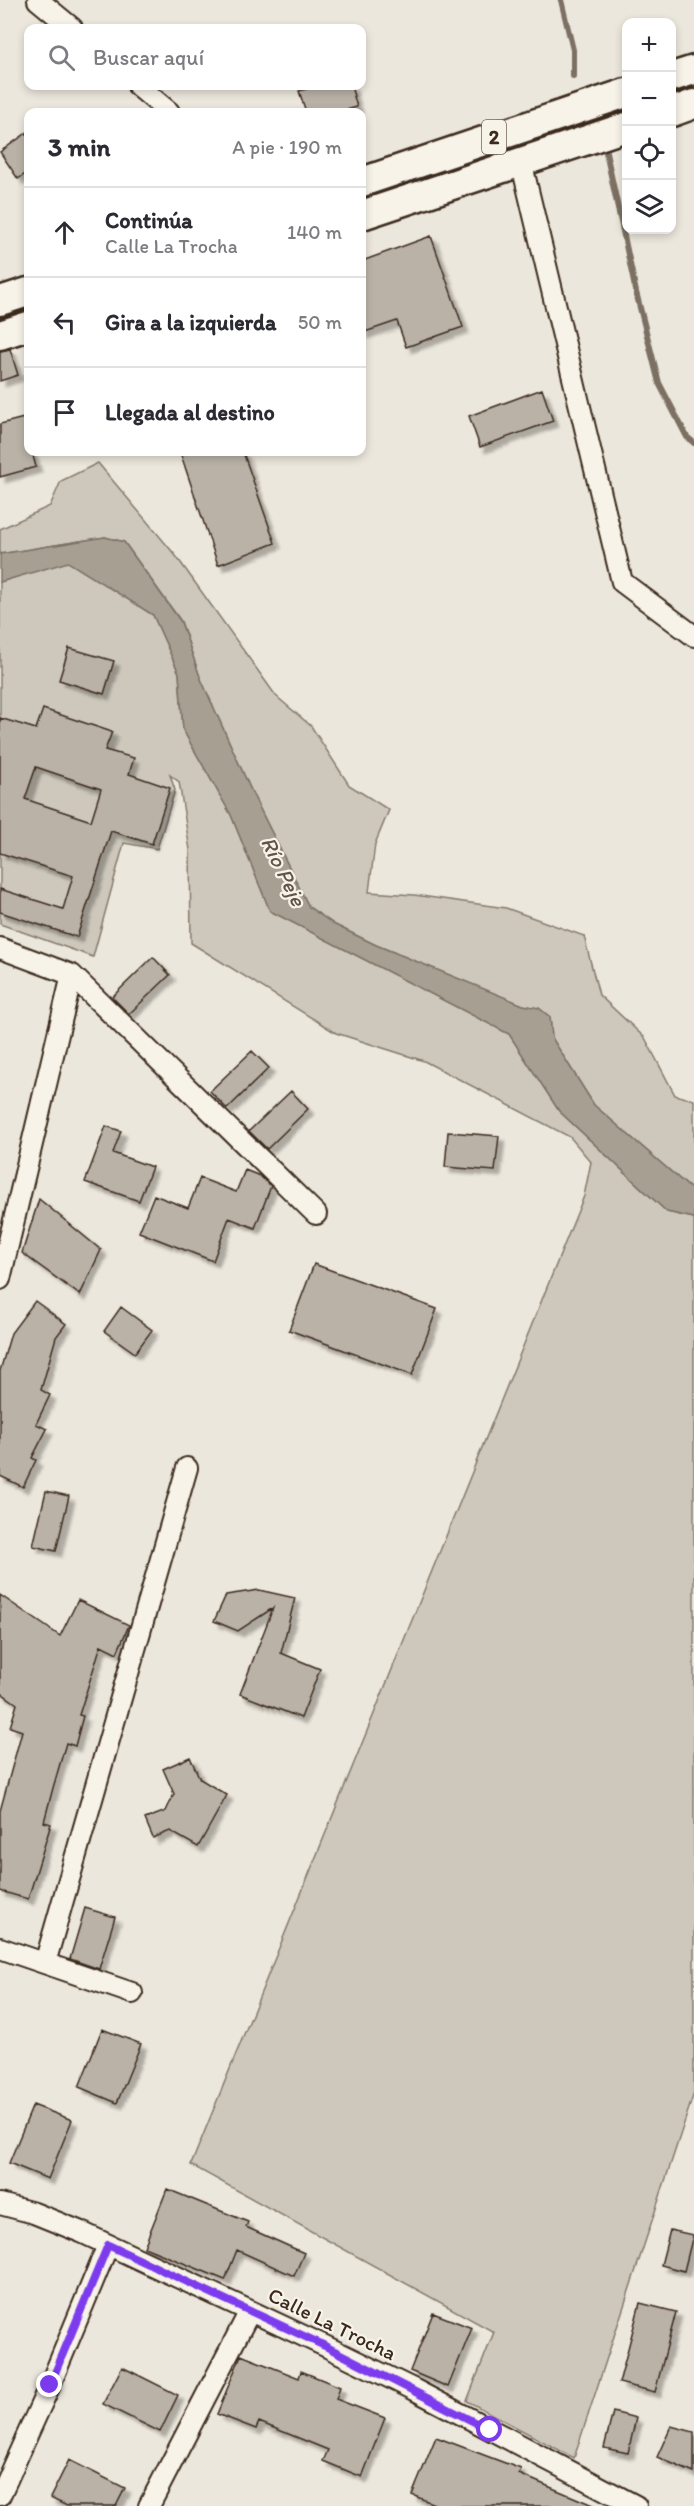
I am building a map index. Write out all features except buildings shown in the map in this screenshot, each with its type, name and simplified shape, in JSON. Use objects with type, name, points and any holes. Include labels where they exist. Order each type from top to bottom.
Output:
[{"type":"highway","name":"2","points":[[366,181],[622,95]]},
{"type":"highway","points":[[676,111],[694,104]]},
{"type":"highway","name":"2","points":[[366,214],[622,129]]},
{"type":"highway","points":[[0,301],[24,293]]},
{"type":"highway","points":[[0,335],[24,327]]},
{"type":"street","points":[[38,0],[67,24]]},
{"type":"street","points":[[143,90],[165,108]]},
{"type":"street","points":[[521,161],[622,582],[694,636]]},
{"type":"street","points":[[0,948],[72,975],[316,1214]]},
{"type":"street","points":[[0,1279],[4,1245],[72,975]]},
{"type":"street","points":[[45,1963],[187,1468]]},
{"type":"street","points":[[0,1948],[132,1993]]},
{"type":"street","name":"Calle La Trocha","points":[[0,2204],[56,2221],[250,2311],[415,2390],[636,2506]]},
{"type":"street","points":[[0,2495],[50,2385],[108,2245]]},
{"type":"street","points":[[149,2506],[250,2311]]},
{"type":"shaded area","points":[[98,463],[176,556],[276,696],[311,726],[349,785],[389,810],[375,844],[369,892],[414,895],[506,908],[584,936],[599,995],[645,1038],[675,1095],[694,1100],[694,1189],[690,1188],[594,1105],[552,1038],[550,1017],[539,1009],[523,1005],[376,945],[335,925],[309,907],[254,797],[200,677],[181,621],[124,542],[105,537],[0,554],[0,529],[50,506],[61,481]]},
{"type":"shaded area","points":[[68,561],[153,615],[179,673],[183,730],[231,815],[270,911],[509,1034],[559,1111],[667,1212],[694,1218],[694,2093],[574,2458],[467,2401],[494,2332],[191,2165],[584,1196],[591,1162],[570,1137],[424,1061],[336,1033],[191,943],[190,850],[179,782],[170,775],[175,790],[157,849],[124,843],[93,957],[0,924],[0,582]]},
{"type":"water","name":"Río Peje","points":[[105,537],[124,542],[181,622],[200,677],[254,797],[309,907],[335,925],[376,945],[523,1005],[539,1008],[550,1017],[552,1038],[594,1105],[690,1188],[694,1189],[694,1218],[667,1212],[559,1111],[509,1034],[270,911],[231,815],[183,730],[179,673],[153,615],[68,562],[0,582],[0,554]]},
{"type":"waterway","points":[[561,0],[573,50],[573,76]]},
{"type":"waterway","points":[[606,152],[636,292],[659,383],[687,437],[694,443]]},
{"type":"route","points":[[50,2385],[108,2245],[325,2346],[490,2430]]}]
